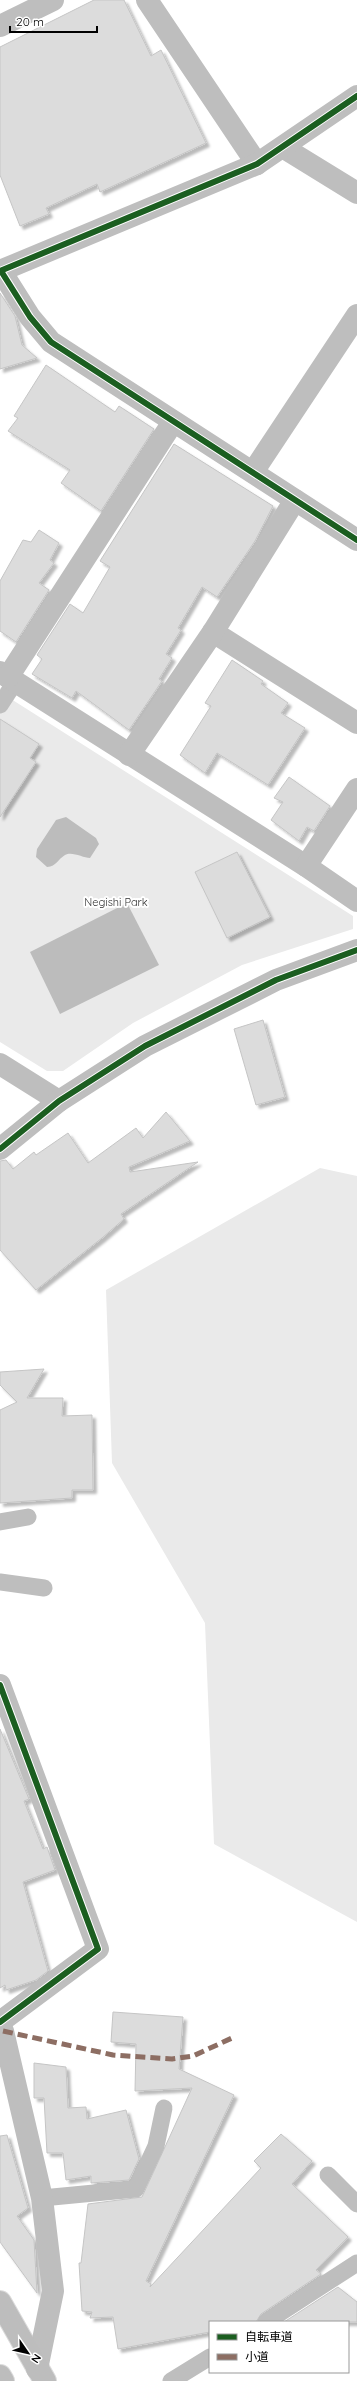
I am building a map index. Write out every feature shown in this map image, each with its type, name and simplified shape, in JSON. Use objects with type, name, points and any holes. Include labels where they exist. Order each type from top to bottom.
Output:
[{"type":"highway","points":[[0,2302],[41,2375]]},
{"type":"highway","points":[[0,2376],[3,2381]]},
{"type":"street","points":[[0,26],[53,0]]},
{"type":"street","points":[[147,0],[257,164]]},
{"type":"street","points":[[357,96],[284,148],[257,164],[0,271],[30,318],[51,342],[357,540]]},
{"type":"street","points":[[284,148],[357,193]]},
{"type":"street","points":[[253,472],[357,315]]},
{"type":"street","points":[[173,422],[8,677],[306,866],[357,901]]},
{"type":"street","points":[[129,755],[213,632],[295,500]]},
{"type":"street","points":[[213,632],[357,723]]},
{"type":"street","points":[[306,866],[357,789]]},
{"type":"street","points":[[0,1149],[59,1101],[145,1046],[276,980],[357,950]]},
{"type":"street","points":[[0,1064],[59,1101]]},
{"type":"street","points":[[0,1685],[98,1949],[0,2022]]},
{"type":"street","points":[[0,2027],[3,2031],[42,2198],[53,2291],[41,2375]]},
{"type":"lane","points":[[0,705],[8,677]]},
{"type":"lane","points":[[0,1522],[28,1517]]},
{"type":"lane","points":[[0,1582],[44,1588]]},
{"type":"lane","points":[[42,2198],[136,2189],[156,2146],[164,2108]]},
{"type":"lane","points":[[328,2175],[357,2204]]},
{"type":"lane","points":[[268,2321],[357,2263]]},
{"type":"lane","points":[[171,2381],[209,2358]]},
{"type":"green space","name":"Negishi Park","points":[[0,692],[353,916],[353,929],[242,965],[133,1023],[63,1071],[47,1071],[0,1042]]},
{"type":"green space","points":[[320,1168],[357,1176],[357,1922],[214,1844],[205,1623],[112,1463],[106,1290]]},
{"type":"shaded area","points":[[66,817],[96,838],[99,844],[90,858],[68,854],[53,865],[47,867],[36,857],[37,849],[56,820]]},
{"type":"shaded area","points":[[127,903],[159,965],[60,1014],[30,952]]},
{"type":"building","points":[[94,0],[124,0],[151,56],[161,50],[206,143],[100,192],[97,184],[46,208],[49,214],[20,226],[0,175],[0,47]]},
{"type":"building","points":[[0,293],[15,316],[22,345],[37,358],[0,369]]},
{"type":"building","points":[[46,365],[115,412],[119,406],[154,429],[101,511],[61,483],[70,470],[8,431],[18,418],[14,416]]},
{"type":"building","points":[[174,444],[273,506],[255,541],[217,597],[202,587],[178,628],[181,630],[166,654],[172,658],[159,679],[162,681],[129,730],[76,691],[72,698],[32,674],[42,659],[37,655],[70,604],[83,613],[110,567],[100,561]]},
{"type":"building","points":[[39,530],[59,543],[50,560],[54,563],[39,583],[49,590],[16,642],[0,631],[0,581],[23,540],[31,542]]},
{"type":"building","points":[[232,660],[263,681],[261,684],[288,703],[281,713],[305,728],[268,785],[217,753],[205,773],[180,755],[211,706],[205,703]]},
{"type":"building","points":[[0,719],[39,744],[30,758],[36,762],[0,817]]},
{"type":"building","points":[[289,777],[330,806],[314,831],[307,827],[299,841],[271,820],[283,802],[274,798]]},
{"type":"building","points":[[237,852],[270,917],[227,938],[195,872]]},
{"type":"building","points":[[263,1020],[285,1097],[256,1105],[234,1029]]},
{"type":"building","points":[[166,1112],[190,1141],[129,1167],[130,1172],[198,1162],[121,1214],[124,1219],[36,1290],[0,1250],[0,1161],[6,1160],[13,1169],[34,1152],[36,1155],[68,1133],[88,1163],[136,1128],[143,1138]]},
{"type":"building","points":[[44,1369],[27,1398],[63,1398],[62,1416],[92,1415],[93,1490],[72,1490],[72,1498],[0,1503],[0,1410],[17,1402],[0,1385],[0,1372]]},
{"type":"building","points":[[0,1729],[29,1799],[24,1801],[43,1849],[47,1847],[55,1870],[23,1882],[48,1971],[36,1980],[6,1990],[5,1985],[0,1988]]},
{"type":"building","points":[[113,2012],[183,2017],[179,2069],[234,2095],[146,2281],[151,2284],[150,2287],[261,2168],[254,2161],[281,2134],[312,2161],[292,2184],[348,2237],[316,2270],[321,2274],[261,2314],[257,2321],[209,2321],[209,2332],[118,2349],[113,2317],[90,2318],[92,2312],[82,2311],[79,2263],[81,2263],[88,2204],[142,2197],[192,2088],[135,2091],[136,2044],[111,2042]]},
{"type":"building","points":[[34,2063],[66,2067],[68,2108],[86,2107],[87,2119],[126,2110],[139,2159],[129,2180],[91,2183],[91,2176],[66,2180],[63,2153],[47,2153],[44,2098],[34,2098]]},
{"type":"building","points":[[7,2135],[28,2208],[17,2216],[34,2240],[37,2293],[0,2242],[0,2136]]},
{"type":"building","points":[[338,2287],[357,2302],[357,2322],[286,2321]]},
{"type":"marked path","points":[[3,2031],[113,2055],[172,2059],[193,2056],[232,2038]]},
{"type":"cycle path","points":[[0,271],[257,164],[357,96]]},
{"type":"cycle path","points":[[1,271],[30,317],[51,342],[357,540]]},
{"type":"cycle path","points":[[0,1149],[59,1101],[145,1046],[276,980],[357,950]]},
{"type":"cycle path","points":[[0,1685],[98,1949],[0,2022]]}]
